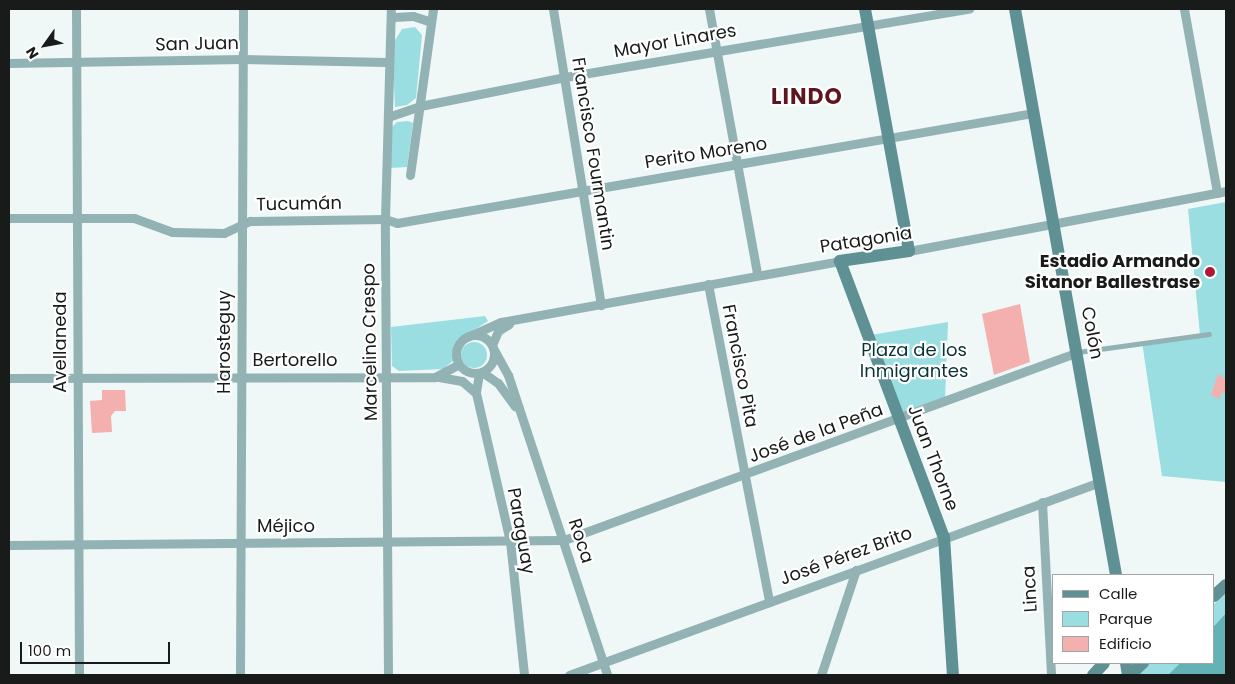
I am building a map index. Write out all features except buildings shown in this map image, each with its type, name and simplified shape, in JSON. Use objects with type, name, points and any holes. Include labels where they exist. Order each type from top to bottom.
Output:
[{"type":"street","name":"Avellaneda","points":[[76,9],[75,216],[79,675]]},
{"type":"street","name":"Harosteguy","points":[[240,675],[239,543],[243,9]]},
{"type":"street","points":[[410,175],[433,9]]},
{"type":"street","name":"Francisco Fourmantin","points":[[553,9],[601,305]]},
{"type":"street","points":[[709,9],[758,274]]},
{"type":"street","points":[[864,9],[909,251]]},
{"type":"street","name":"Mayor Linares","points":[[388,117],[420,106],[565,77],[716,50],[868,27],[970,9]]},
{"type":"street","name":"Colón","points":[[1015,9],[1078,352],[1116,574]]},
{"type":"street","points":[[1184,9],[1217,193]]},
{"type":"street","points":[[392,13],[413,16],[430,22]]},
{"type":"street","name":"Marcelino Crespo","points":[[388,675],[385,218],[388,117],[386,62],[392,13]]},
{"type":"street","name":"San Juan","points":[[9,63],[243,59],[386,62]]},
{"type":"street","name":"Perito Moreno","points":[[385,218],[397,223],[1033,113]]},
{"type":"street","name":"Patagonia","points":[[466,337],[486,326],[758,274],[909,251],[1226,191]]},
{"type":"street","name":"Tucumán","points":[[9,218],[75,216],[134,218],[172,232],[224,233],[241,223],[385,218]]},
{"type":"street","name":"Juan Thorne","points":[[840,261],[944,537],[953,675]]},
{"type":"street","name":"Francisco Pita","points":[[708,284],[769,602]]},
{"type":"street","points":[[481,373],[493,360],[492,347],[498,331],[511,322]]},
{"type":"street","points":[[479,336],[492,347],[508,375],[521,417],[498,383],[481,373],[468,372],[459,364],[458,346],[466,337],[479,336]]},
{"type":"street","name":"José de la Peña","points":[[564,540],[744,477],[1078,352]]},
{"type":"street","name":"Bertorello","points":[[9,378],[435,377],[459,364]]},
{"type":"street","name":"Paraguay","points":[[481,373],[476,393],[510,541],[524,675]]},
{"type":"street","points":[[435,377],[462,381],[476,393]]},
{"type":"street","name":"Roca","points":[[521,417],[564,540],[607,675]]},
{"type":"street","name":"José Pérez Brito","points":[[569,675],[944,537],[1100,482]]},
{"type":"street","name":"Linca","points":[[1042,502],[1051,675]]},
{"type":"street","name":"Méjico","points":[[9,544],[564,540]]},
{"type":"street","points":[[820,675],[856,570]]},
{"type":"street","points":[[1215,595],[1226,585]]},
{"type":"street","points":[[1129,675],[1142,664]]},
{"type":"lane","points":[[1078,352],[1209,334]]},
{"type":"green space","points":[[415,27],[422,35],[416,98],[407,105],[395,107],[392,45],[402,29]]},
{"type":"green space","points":[[408,121],[413,123],[407,167],[391,168],[391,128],[397,122]]},
{"type":"green space","points":[[1226,202],[1226,482],[1162,476],[1142,342],[1200,335],[1188,209]]},
{"type":"green space","points":[[485,316],[488,321],[458,340],[454,360],[443,369],[399,371],[392,366],[391,327]]},
{"type":"green space","name":"Plaza de los Inmigrantes","points":[[948,322],[945,399],[903,413],[871,335]]},
{"type":"green space","points":[[474,342],[483,346],[487,355],[483,364],[474,368],[465,364],[461,355],[465,346]]},
{"type":"green space","points":[[1226,593],[1226,613],[1215,625],[1215,603]]},
{"type":"green space","points":[[1149,664],[1179,664],[1168,675],[1137,675]]},
{"type":"shaded area","points":[[1226,613],[1226,675],[1168,675],[1179,664],[1215,664],[1215,625]]},
{"type":"place","name":"Estadio Armando Sitanor Ballestrase","points":[[1210,272]]},
{"type":"district","name":"LINDO","points":[[807,97]]}]
